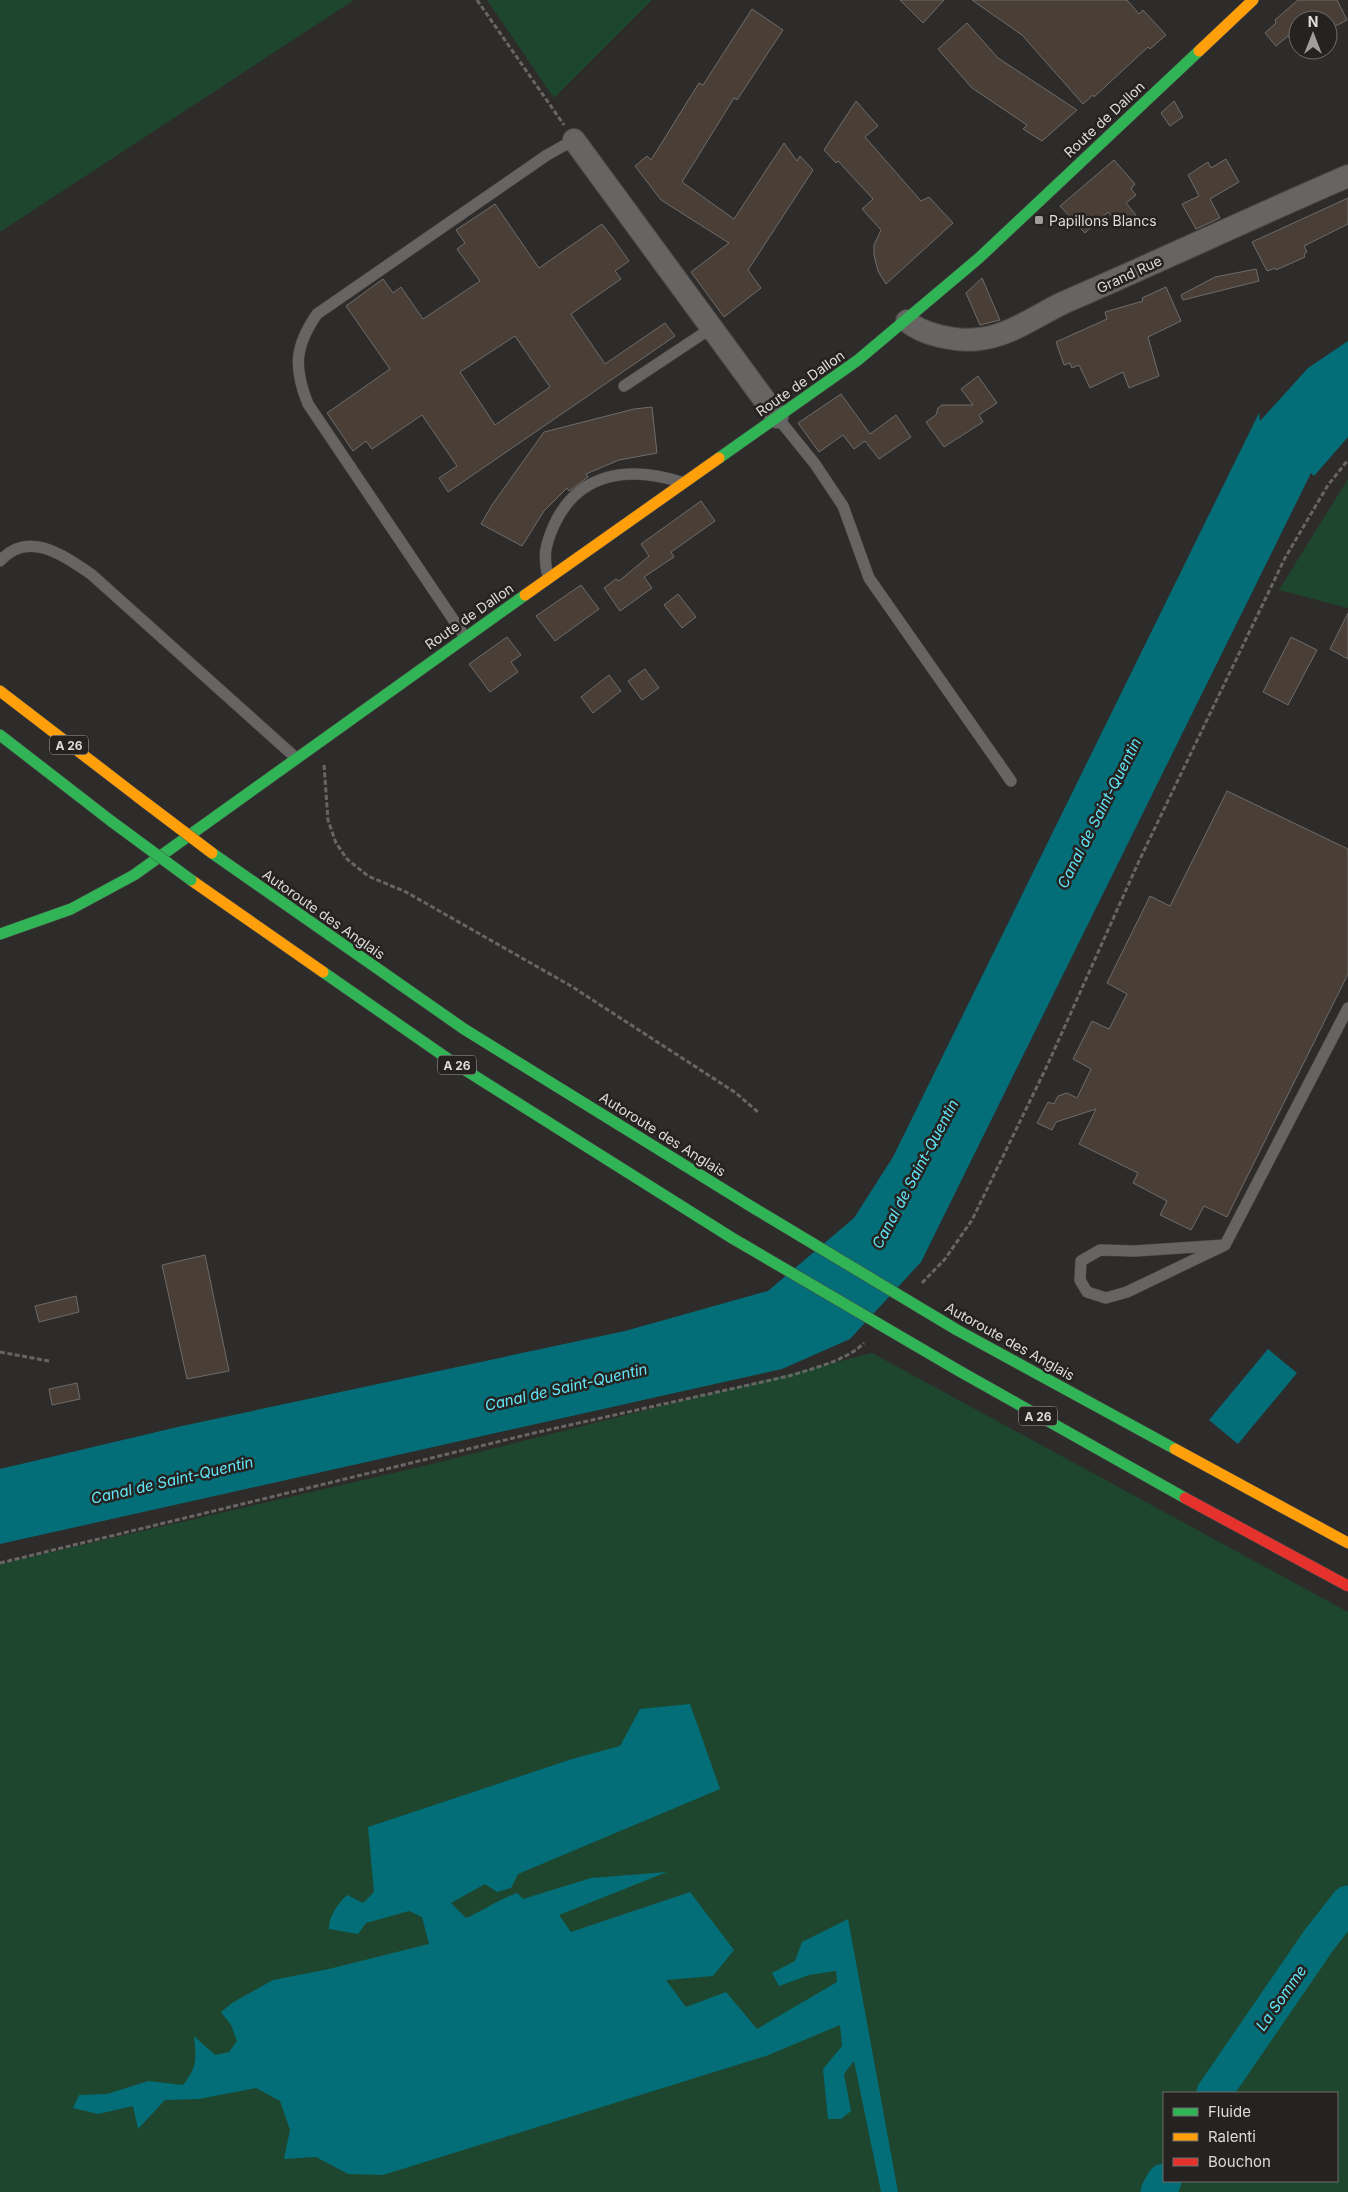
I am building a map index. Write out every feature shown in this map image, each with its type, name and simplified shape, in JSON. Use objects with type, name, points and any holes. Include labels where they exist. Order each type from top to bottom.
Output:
[{"type":"main road","name":"Route de Dallon","points":[[0,934],[71,909],[134,875],[465,637],[858,360],[907,321],[1007,232],[1254,0]]},
{"type":"main road","name":"Autoroute des Anglais","points":[[0,691],[212,853],[331,938],[464,1029],[752,1207],[956,1330],[1348,1543]]},
{"type":"main road","name":"A 26","points":[[0,736],[191,880],[451,1061],[732,1238],[935,1359],[1214,1515],[1348,1586]]},
{"type":"street","points":[[574,140],[710,329],[777,417]]},
{"type":"street","name":"Grand Rue","points":[[907,321],[915,327],[947,337],[978,340],[1002,334],[1053,308],[1228,228],[1348,176]]},
{"type":"lane","points":[[465,637],[308,404],[296,367],[299,350],[306,330],[318,314],[547,155],[574,140]]},
{"type":"lane","points":[[624,386],[710,329]]},
{"type":"lane","points":[[777,417],[815,464],[843,506],[869,578],[1011,781]]},
{"type":"lane","points":[[548,578],[544,559],[547,541],[558,516],[575,494],[600,479],[626,473],[658,475],[683,483]]},
{"type":"lane","points":[[0,561],[5,556],[28,546],[55,550],[91,574],[296,758]]},
{"type":"lane","points":[[1225,1245],[1135,1251],[1100,1250],[1081,1261],[1080,1280],[1087,1292],[1106,1298],[1127,1292],[1225,1245],[1348,1008]]},
{"type":"path","points":[[477,0],[574,140]]},
{"type":"path","points":[[918,1287],[945,1259],[972,1220],[1055,1049],[1139,861],[1285,558],[1328,485],[1348,460]]},
{"type":"path","points":[[324,740],[328,820],[336,843],[347,859],[368,876],[406,892],[571,986],[736,1093],[759,1113]]},
{"type":"path","points":[[0,1563],[534,1433],[789,1376],[826,1364],[859,1349],[865,1342]]},
{"type":"path","points":[[0,1352],[50,1361]]},
{"type":"green space","points":[[0,0],[354,0],[0,232]]},
{"type":"green space","points":[[487,0],[652,0],[554,98]]},
{"type":"green space","points":[[1348,479],[1348,608],[1279,590]]},
{"type":"green space","points":[[872,1353],[1348,1612],[1348,2192],[0,2192],[0,1564],[428,1465]]},
{"type":"water","name":"Canal de Saint-Quentin","points":[[1348,341],[1348,437],[1314,476],[1311,473],[921,1262],[850,1339],[782,1369],[0,1544],[0,1469],[182,1426],[625,1331],[768,1291],[854,1218],[893,1157],[1259,413],[1260,421],[1308,368]]},
{"type":"water","points":[[1268,1349],[1297,1373],[1238,1444],[1209,1420]]},
{"type":"water","points":[[690,1704],[720,1789],[518,1874],[511,1888],[497,1892],[485,1884],[451,1903],[466,1918],[517,1893],[523,1899],[591,1878],[667,1872],[559,1915],[571,1932],[690,1892],[734,1950],[713,1976],[666,1980],[686,2007],[726,1992],[757,2029],[837,1982],[836,1971],[809,1975],[779,1986],[772,1973],[795,1961],[802,1942],[848,1919],[898,2192],[881,2192],[854,2061],[844,2074],[851,2111],[841,2119],[828,2119],[823,2069],[842,2046],[840,2025],[766,2056],[383,2175],[348,2174],[316,2157],[284,2159],[290,2130],[280,2101],[256,2088],[199,2099],[165,2100],[138,2129],[133,2106],[98,2114],[73,2108],[79,2095],[107,2094],[148,2081],[183,2085],[194,2067],[194,2036],[215,2055],[229,2052],[237,2041],[231,2025],[221,2012],[232,2003],[273,1980],[329,1969],[429,1944],[422,1917],[409,1911],[366,1923],[358,1934],[329,1929],[334,1911],[347,1895],[363,1903],[374,1892],[368,1827],[572,1759],[620,1746],[640,1709]]},
{"type":"building","points":[[900,0],[944,0],[923,23]]},
{"type":"building","points":[[972,0],[1127,0],[1139,14],[1143,10],[1166,35],[1150,49],[1148,47],[1094,97],[1093,95],[1083,104],[1022,35]]},
{"type":"building","points":[[1298,0],[1337,0],[1347,20],[1338,25],[1338,10],[1288,10],[1288,36],[1276,46],[1265,33],[1276,23],[1275,20]]},
{"type":"building","points":[[752,9],[783,30],[737,100],[734,98],[682,182],[734,219],[784,143],[797,161],[800,156],[813,170],[748,270],[761,288],[724,317],[691,272],[729,243],[661,200],[635,166],[647,156],[651,160],[699,83],[703,85]]},
{"type":"building","points":[[967,23],[998,58],[1077,110],[1042,141],[1023,129],[1027,125],[972,88],[938,49]]},
{"type":"building","points":[[856,101],[878,126],[865,137],[921,201],[929,197],[953,223],[886,284],[878,271],[874,255],[874,245],[881,230],[862,209],[873,199],[838,161],[836,163],[824,150]]},
{"type":"building","points":[[1174,101],[1183,117],[1170,126],[1161,113]]},
{"type":"building","points":[[1226,159],[1239,182],[1210,199],[1220,218],[1196,229],[1182,204],[1199,196],[1188,175],[1208,162],[1211,168]]},
{"type":"building","points":[[1114,160],[1135,184],[1131,189],[1136,195],[1126,203],[1136,215],[1121,227],[1108,212],[1085,233],[1060,206]]},
{"type":"building","points":[[1348,198],[1348,224],[1304,246],[1307,252],[1304,254],[1305,257],[1276,270],[1275,268],[1267,271],[1252,242]]},
{"type":"building","points":[[495,204],[539,268],[602,224],[629,261],[615,271],[621,279],[571,314],[605,364],[665,323],[675,336],[448,492],[439,478],[457,466],[422,415],[372,449],[366,441],[353,451],[327,413],[390,369],[346,306],[383,279],[393,293],[401,287],[423,319],[480,281],[457,249],[465,243],[456,230]],"holes":[[[515,336],[550,387],[495,425],[460,372]]]},
{"type":"building","points":[[1256,269],[1259,281],[1183,300],[1181,295],[1215,277]]},
{"type":"building","points":[[982,278],[1000,320],[980,325],[966,293]]},
{"type":"building","points":[[1166,287],[1181,321],[1148,337],[1159,376],[1129,388],[1123,372],[1090,388],[1079,365],[1072,368],[1070,363],[1064,365],[1056,342],[1107,319],[1105,312],[1143,301],[1142,298]]},
{"type":"building","points":[[978,376],[997,403],[979,415],[983,422],[944,447],[926,422],[936,415],[938,408],[942,405],[973,405],[961,389]]},
{"type":"building","points":[[841,394],[870,434],[896,415],[911,437],[879,459],[865,441],[854,449],[843,435],[819,452],[798,423]]},
{"type":"building","points":[[652,407],[657,453],[619,460],[586,474],[588,477],[569,491],[567,488],[544,511],[522,546],[481,524],[492,505],[544,432],[634,409]]},
{"type":"building","points":[[701,501],[715,521],[671,552],[674,557],[644,577],[652,588],[620,611],[604,588],[616,579],[619,581],[649,556],[641,544]]},
{"type":"building","points":[[581,585],[599,609],[555,641],[536,616]]},
{"type":"building","points":[[678,594],[696,617],[682,628],[664,605]]},
{"type":"building","points":[[1348,613],[1348,659],[1330,649]]},
{"type":"building","points":[[507,637],[521,655],[511,662],[518,672],[490,692],[469,664]]},
{"type":"building","points":[[1291,637],[1317,650],[1288,705],[1263,692]]},
{"type":"building","points":[[645,669],[659,688],[642,700],[628,681]]},
{"type":"building","points":[[609,675],[621,691],[593,713],[581,697]]},
{"type":"building","points":[[1227,791],[1348,849],[1348,974],[1227,1217],[1204,1206],[1191,1230],[1160,1215],[1167,1201],[1133,1183],[1138,1173],[1079,1144],[1096,1109],[1056,1122],[1052,1130],[1037,1123],[1048,1102],[1054,1104],[1058,1096],[1067,1093],[1077,1098],[1091,1069],[1073,1059],[1092,1021],[1109,1029],[1127,994],[1107,983],[1150,896],[1170,906]]},
{"type":"building","points":[[205,1255],[229,1371],[187,1379],[162,1265]]},
{"type":"building","points":[[76,1296],[79,1312],[39,1322],[35,1306]]},
{"type":"building","points":[[77,1383],[80,1399],[52,1405],[49,1389]]},
{"type":"waterway","name":"La Somme","points":[[1215,2092],[1319,1940],[1348,1903]]},
{"type":"waterway","name":"La Somme","points":[[1158,2192],[1163,2182]]},
{"type":"traffic: fast","points":[[719,458],[858,360],[979,258],[1199,51]]},
{"type":"traffic: fast","points":[[0,934],[71,909],[134,875],[525,595]]},
{"type":"traffic: fast","points":[[0,735],[111,821]]},
{"type":"traffic: fast","points":[[111,821],[191,880]]},
{"type":"traffic: fast","points":[[212,853],[464,1029],[752,1207]]},
{"type":"traffic: fast","points":[[323,972],[451,1061],[732,1238]]},
{"type":"traffic: fast","points":[[752,1207],[957,1330],[1175,1449]]},
{"type":"traffic: fast","points":[[732,1238],[961,1372],[1185,1498]]},
{"type":"traffic: slow","points":[[1199,51],[1253,0]]},
{"type":"traffic: slow","points":[[525,595],[719,458]]},
{"type":"traffic: slow","points":[[0,691],[138,797]]},
{"type":"traffic: slow","points":[[138,797],[212,853]]},
{"type":"traffic: slow","points":[[191,880],[323,972]]},
{"type":"traffic: slow","points":[[1175,1449],[1348,1543]]},
{"type":"traffic: jam","points":[[1185,1498],[1348,1586]]},
{"type":"place","name":"Papillons Blancs","points":[[1039,220]]}]
